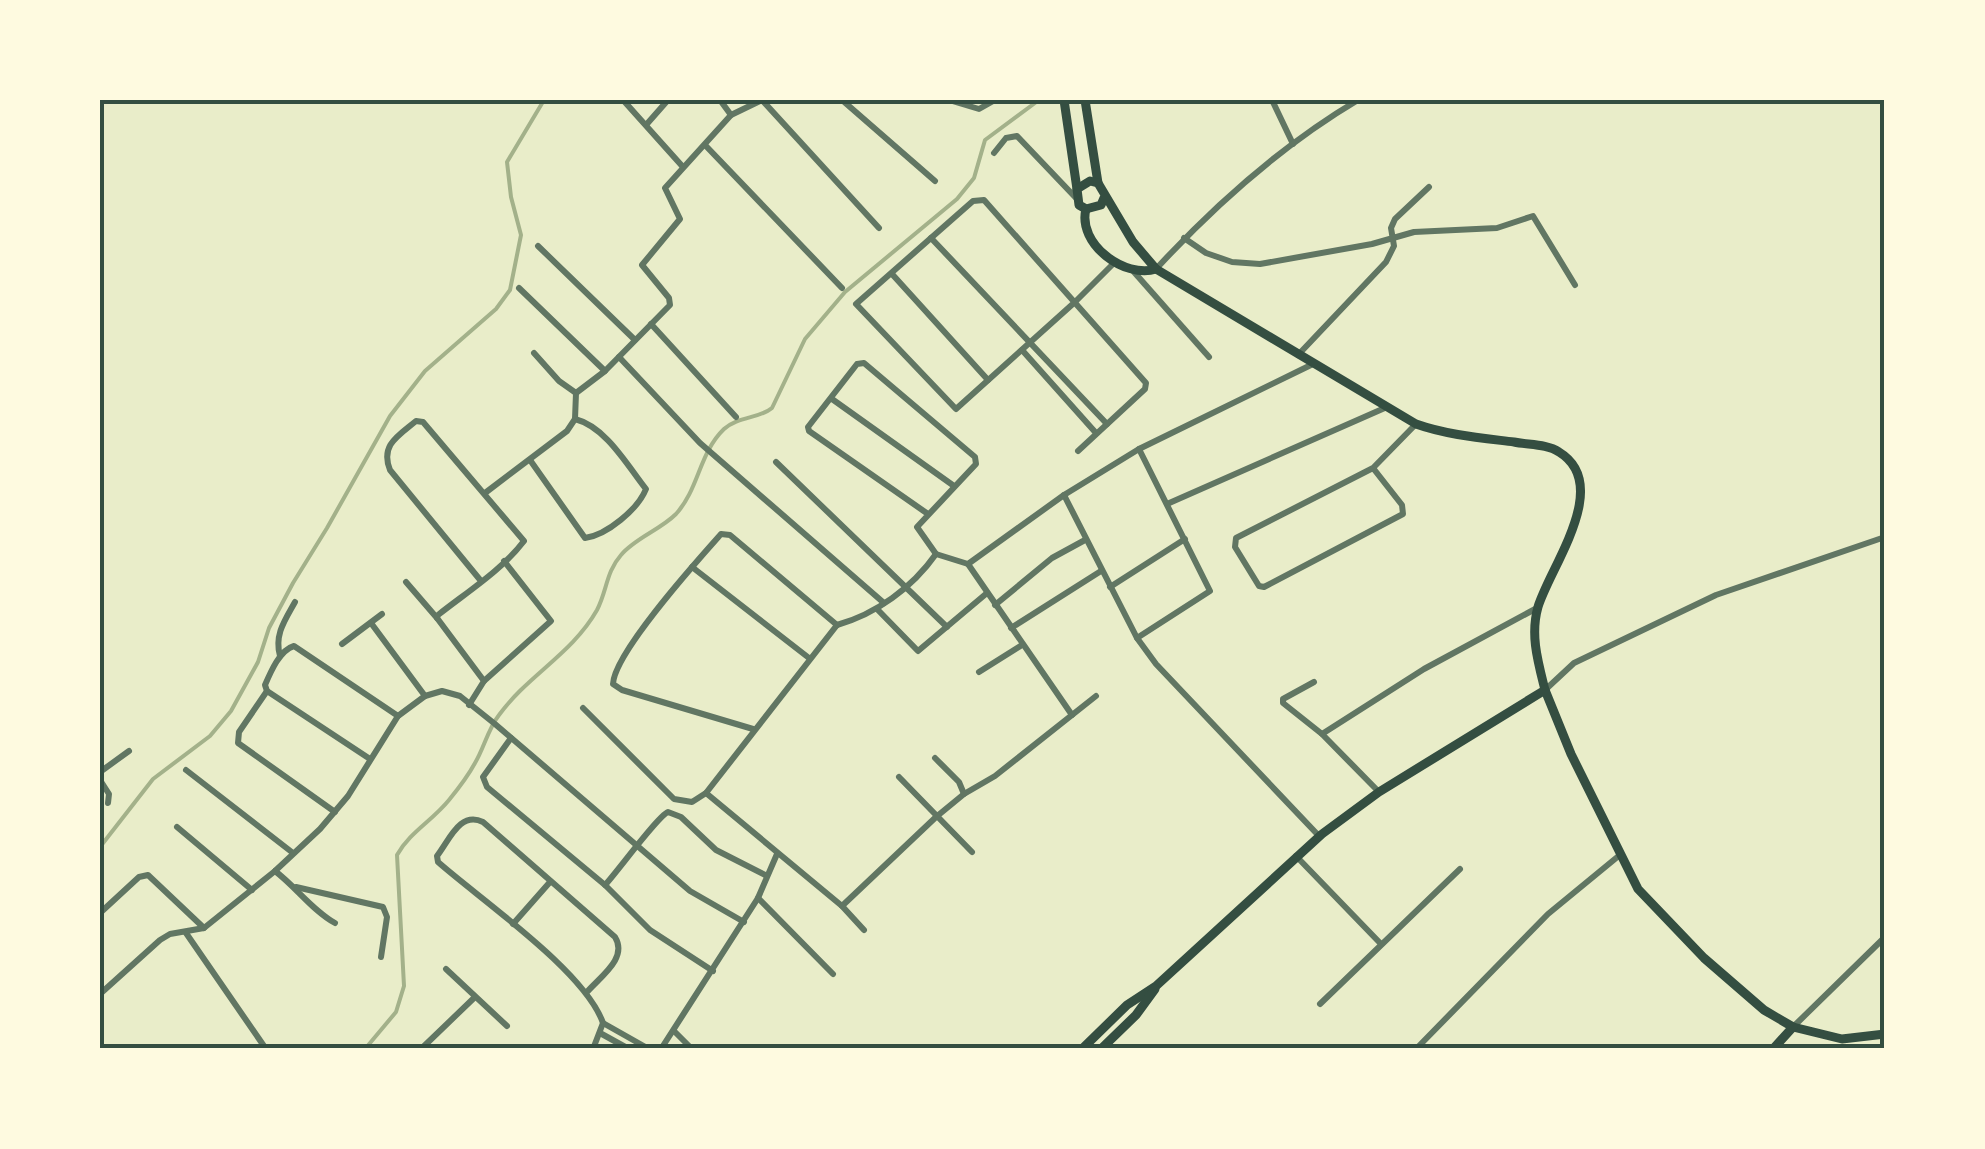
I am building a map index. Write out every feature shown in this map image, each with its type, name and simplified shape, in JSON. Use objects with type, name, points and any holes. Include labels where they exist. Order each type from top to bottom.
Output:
[{"type":"main road","points":[[1064,100],[1076,194],[1086,209],[1084,217],[1092,237],[1115,262],[1134,272],[1156,269]]},
{"type":"main road","points":[[1084,100],[1098,184],[1140,252],[1156,269],[1416,424],[1547,447],[1566,458],[1577,476],[1580,508],[1538,607],[1534,642],[1546,690],[1571,754],[1638,889],[1704,958],[1764,1010],[1794,1027],[1842,1039],[1885,1034]]},
{"type":"main road","points":[[1076,194],[1090,181],[1098,184]]},
{"type":"main road","points":[[1086,209],[1101,205],[1104,198]]},
{"type":"main road","points":[[1082,1049],[1319,836],[1379,792],[1546,690]]},
{"type":"main road","points":[[1100,1049],[1136,1015],[1156,986]]},
{"type":"main road","points":[[1772,1049],[1794,1027]]},
{"type":"street","points":[[623,100],[684,167]]},
{"type":"street","points":[[646,125],[668,100]]},
{"type":"street","points":[[720,100],[731,114]]},
{"type":"street","points":[[576,393],[605,371],[670,302],[642,262],[680,219],[665,190],[731,114],[762,100],[879,228]]},
{"type":"street","points":[[842,100],[935,180]]},
{"type":"street","points":[[949,100],[980,108],[995,100]]},
{"type":"street","points":[[1272,100],[1293,144]]},
{"type":"street","points":[[1156,269],[1184,238],[1293,144],[1358,100]]},
{"type":"street","points":[[994,153],[1006,138],[1017,136],[1076,194]]},
{"type":"street","points":[[705,145],[842,288]]},
{"type":"street","points":[[1298,356],[1386,262],[1395,219],[1429,187]]},
{"type":"street","points":[[1078,451],[1146,389],[1146,383],[1075,302],[984,200],[973,201],[856,304],[956,409],[1032,342],[1075,302],[1115,262]]},
{"type":"street","points":[[1184,238],[1206,253],[1243,265],[1429,230],[1496,228],[1533,216],[1575,285]]},
{"type":"street","points":[[931,238],[1106,424]]},
{"type":"street","points":[[538,246],[635,340]]},
{"type":"street","points":[[1134,272],[1209,357]]},
{"type":"street","points":[[892,274],[988,380]]},
{"type":"street","points":[[519,288],[605,371]]},
{"type":"street","points":[[651,324],[736,417]]},
{"type":"street","points":[[1022,350],[1096,433]]},
{"type":"street","points":[[534,353],[559,381],[576,393]]},
{"type":"street","points":[[618,357],[702,445],[881,606],[918,651],[988,593]]},
{"type":"street","points":[[928,514],[809,431],[808,426],[860,362],[976,457],[976,464],[917,530],[936,554],[968,564],[1072,715]]},
{"type":"street","points":[[968,564],[1139,449],[1313,364]]},
{"type":"street","points":[[485,493],[567,431],[575,419],[576,393]]},
{"type":"street","points":[[832,399],[954,486]]},
{"type":"street","points":[[1166,504],[1387,407]]},
{"type":"street","points":[[530,459],[585,538],[599,535],[640,502],[646,489],[601,434],[575,419]]},
{"type":"street","points":[[437,618],[481,581],[504,561],[524,541],[421,421],[416,421],[386,450],[396,480],[481,581]]},
{"type":"street","points":[[1373,468],[1402,506],[1403,514],[1261,588],[1235,547],[1236,538],[1373,468],[1416,424]]},
{"type":"street","points":[[1137,638],[1210,591],[1139,449]]},
{"type":"street","points":[[776,462],[947,627]]},
{"type":"street","points":[[1064,496],[1137,638],[1156,664],[1319,836]]},
{"type":"street","points":[[753,729],[643,698],[613,684],[613,676],[638,636],[721,534],[730,535],[836,625]]},
{"type":"street","points":[[1546,690],[1574,663],[1716,595],[1885,537]]},
{"type":"street","points":[[1110,587],[1185,538]]},
{"type":"street","points":[[996,604],[1052,558],[1085,540]]},
{"type":"street","points":[[582,708],[674,799],[692,802],[706,794],[836,625],[881,606],[907,586],[936,554]]},
{"type":"street","points":[[469,705],[484,681],[551,621],[504,561]]},
{"type":"street","points":[[692,567],[809,658]]},
{"type":"street","points":[[1011,628],[1101,571]]},
{"type":"street","points":[[406,582],[484,681]]},
{"type":"street","points":[[280,657],[277,639],[294,602]]},
{"type":"street","points":[[1322,734],[1424,669],[1538,607]]},
{"type":"street","points":[[342,644],[382,614]]},
{"type":"street","points":[[371,624],[425,696]]},
{"type":"street","points":[[980,672],[1022,644]]},
{"type":"street","points":[[370,760],[267,691],[265,685],[280,657],[294,646],[398,716]]},
{"type":"street","points":[[1314,682],[1283,703],[1322,734],[1379,792]]},
{"type":"street","points":[[267,691],[239,732],[238,743],[335,812]]},
{"type":"street","points":[[100,994],[160,940],[170,934],[204,928],[275,871],[335,812],[398,716],[425,696],[452,692],[690,891],[744,922]]},
{"type":"street","points":[[842,906],[936,817],[964,794],[996,776],[1096,696]]},
{"type":"street","points":[[511,738],[483,777],[487,786],[605,885],[666,944],[713,971]]},
{"type":"street","points":[[100,772],[129,751]]},
{"type":"street","points":[[935,758],[959,782],[964,794]]},
{"type":"street","points":[[186,770],[292,854]]},
{"type":"street","points":[[898,777],[972,852]]},
{"type":"street","points":[[100,780],[109,794],[108,802]]},
{"type":"street","points":[[706,794],[842,906],[864,930]]},
{"type":"street","points":[[605,885],[660,816],[676,813],[716,850],[768,876]]},
{"type":"street","points":[[586,992],[620,955],[615,937],[483,822],[473,817],[463,820],[438,856],[438,862],[514,924],[586,992],[603,1023],[649,1049]]},
{"type":"street","points":[[177,828],[252,890]]},
{"type":"street","points":[[1416,1049],[1548,914],[1622,853]]},
{"type":"street","points":[[661,1049],[744,922],[777,854]]},
{"type":"street","points":[[1296,856],[1382,945]]},
{"type":"street","points":[[1320,1004],[1460,870]]},
{"type":"street","points":[[275,871],[334,924]]},
{"type":"street","points":[[100,914],[139,877],[148,875],[204,928]]},
{"type":"street","points":[[514,924],[550,882]]},
{"type":"street","points":[[296,887],[383,907],[387,916],[381,957]]},
{"type":"street","points":[[758,898],[833,974]]},
{"type":"street","points":[[185,932],[266,1049]]},
{"type":"street","points":[[1794,1027],[1885,937]]},
{"type":"street","points":[[446,968],[507,1026]]},
{"type":"street","points":[[421,1049],[475,997]]},
{"type":"street","points":[[593,1049],[603,1023]]},
{"type":"street","points":[[674,1031],[692,1049]]},
{"type":"street","points":[[600,1033],[628,1049]]},
{"type":"waterway","points":[[100,847],[153,779],[210,736],[231,711],[293,583],[390,416],[425,371],[496,309],[510,290],[521,235],[507,162],[544,100]]},
{"type":"waterway","points":[[365,1049],[396,1012],[404,986],[397,855],[402,847],[459,787],[495,720],[587,626],[621,555],[670,520],[684,504],[709,449],[724,429],[772,408],[805,339],[845,292],[957,199],[974,178],[985,140],[1039,100]]}]
